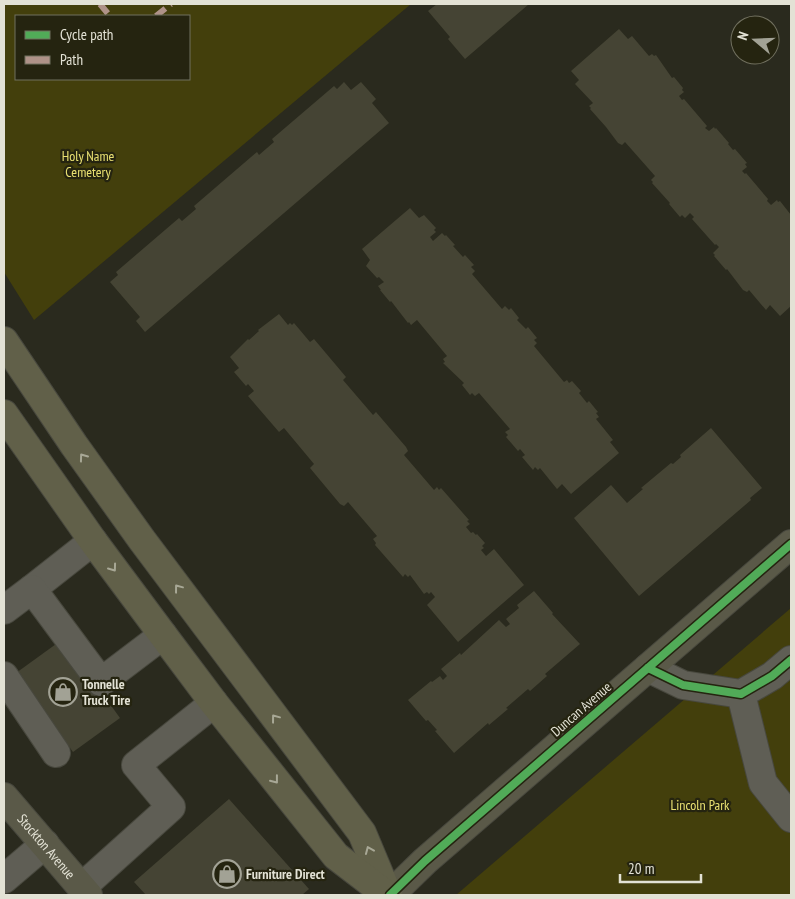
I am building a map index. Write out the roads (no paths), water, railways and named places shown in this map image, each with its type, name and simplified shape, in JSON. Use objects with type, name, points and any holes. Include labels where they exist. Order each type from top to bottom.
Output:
[{"type":"highway","points":[[4,341],[142,540],[362,833],[388,895]]},
{"type":"highway","points":[[4,414],[93,541],[214,703],[336,856],[388,895]]},
{"type":"main road","name":"Duncan Avenue","points":[[388,895],[791,544]]},
{"type":"main road","name":"Stockton Avenue","points":[[4,797],[85,891]]},
{"type":"street","points":[[4,610],[93,541]]},
{"type":"street","points":[[32,590],[101,682],[163,635]]},
{"type":"street","points":[[648,668],[683,685],[741,694],[772,676],[791,660]]},
{"type":"street","points":[[4,676],[56,752]]},
{"type":"street","points":[[741,694],[763,783],[785,811]]},
{"type":"street","points":[[85,891],[170,807],[136,765],[214,703]]},
{"type":"street","points":[[4,879],[45,844]]},
{"type":"place","name":"Tonnelle Truck Tire","points":[[63,692]]},
{"type":"place","name":"Furniture Direct","points":[[227,874]]},
{"type":"park label","name":"Holy Name Cemetery","points":[[88,164]]},
{"type":"park label","name":"Lincoln Park","points":[[700,805]]}]
